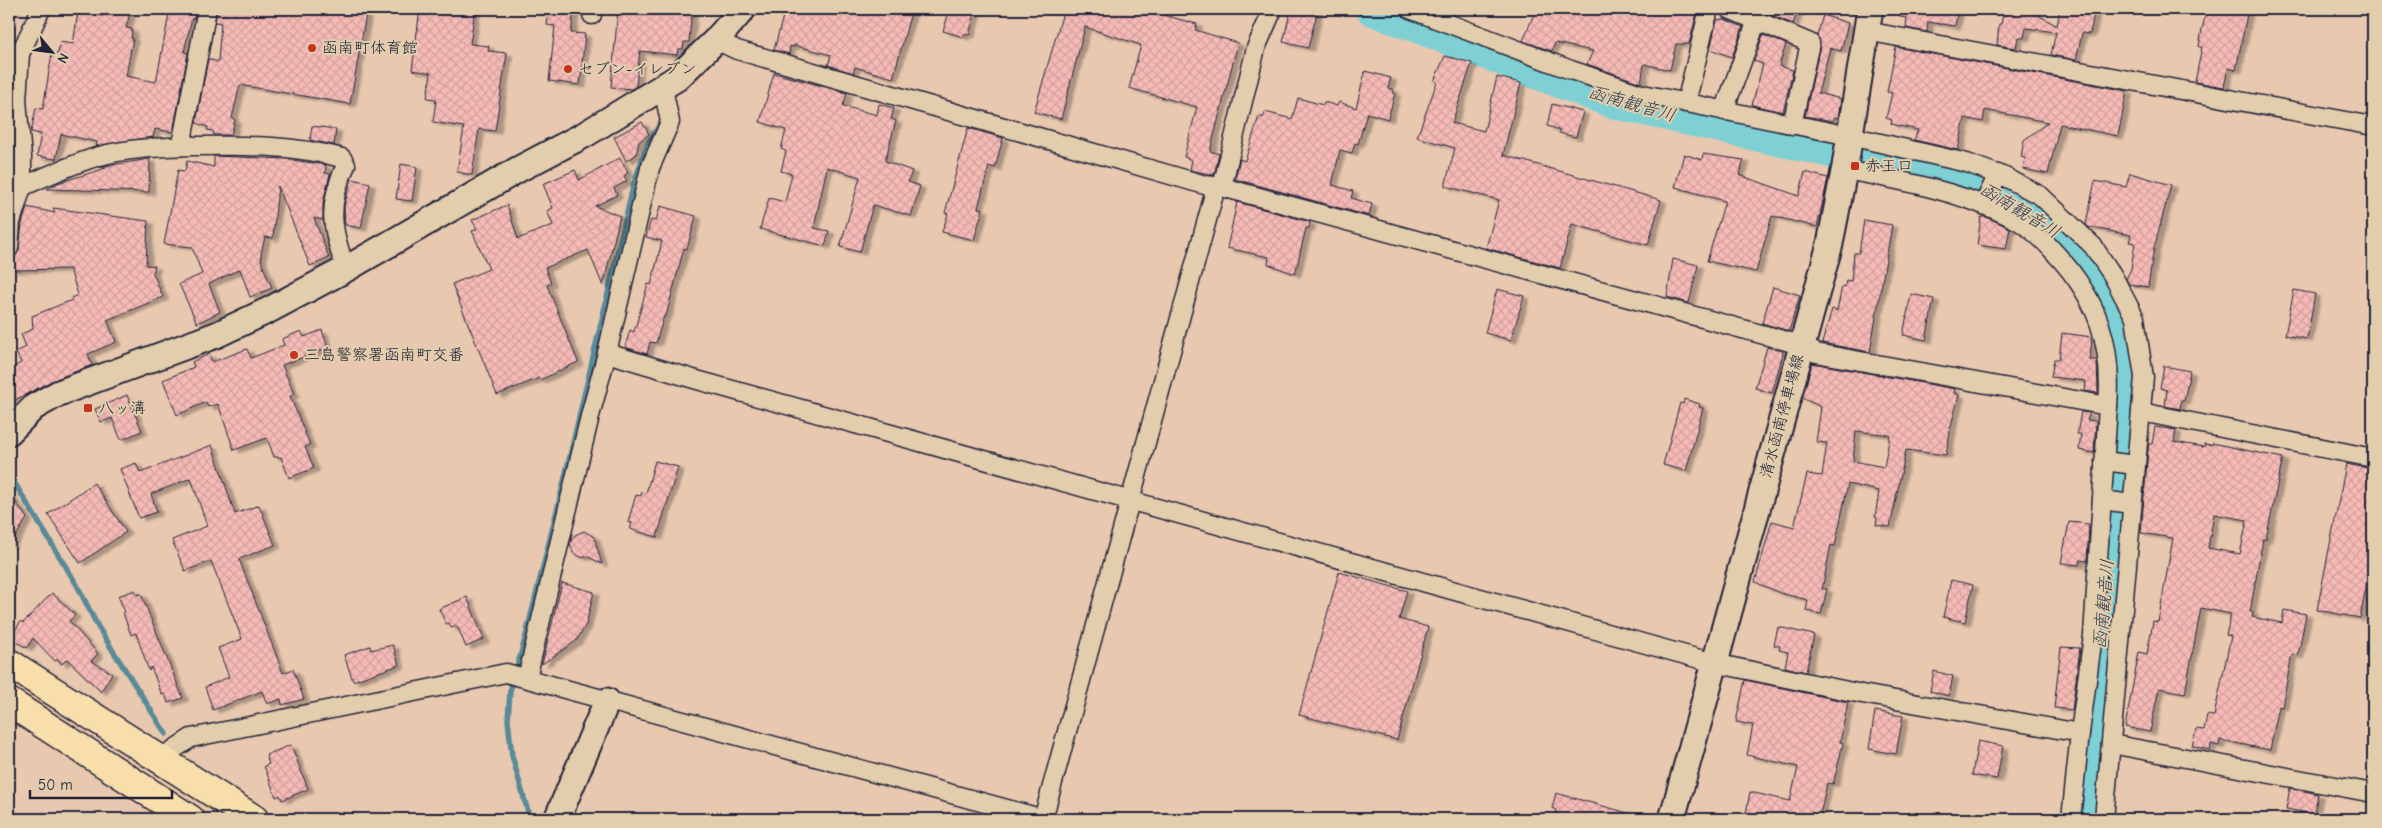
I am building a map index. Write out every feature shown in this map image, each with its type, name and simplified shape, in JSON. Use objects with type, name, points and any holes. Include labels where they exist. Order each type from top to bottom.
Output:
[{"type":"highway","points":[[9,663],[254,819]]},
{"type":"highway","points":[[9,702],[190,819]]},
{"type":"highway","points":[[9,712],[175,819]]},
{"type":"street","points":[[9,248],[11,222],[22,187],[22,158],[17,100],[20,54],[30,29],[41,9]]},
{"type":"street","points":[[181,146],[207,9]]},
{"type":"street","points":[[10,428],[34,407],[59,393],[216,335],[269,310],[346,269],[663,88],[677,78],[716,40],[744,9]]},
{"type":"street","points":[[159,759],[191,738],[519,676],[1044,819],[1256,48],[1273,9]]},
{"type":"street","points":[[1410,9],[1571,70],[1638,93],[1792,125],[1847,154],[1913,184],[2041,196],[2093,246],[2113,276],[2135,318],[2141,346],[2144,377],[2129,503],[2104,819]]},
{"type":"street","points":[[1686,103],[1710,9]]},
{"type":"street","points":[[1730,9],[1810,44],[1792,125]]},
{"type":"street","points":[[1724,111],[1757,20]]},
{"type":"street","points":[[1868,20],[2373,126]]},
{"type":"street","name":"清水函南停車場線","points":[[1672,819],[1830,244],[1847,154],[1868,20]]},
{"type":"street","points":[[716,40],[737,50],[1219,187],[1802,346],[1816,352],[2108,406]]},
{"type":"street","points":[[519,676],[607,353],[650,168],[670,122],[663,88]]},
{"type":"street","points":[[22,187],[98,156],[163,147],[243,145],[291,148],[342,158],[346,165],[338,182],[333,219],[335,238],[346,269]]},
{"type":"street","points":[[1847,154],[1967,163],[2012,217],[2050,247],[2078,279],[2100,321],[2107,350],[2110,381],[2107,461],[2093,635],[2071,819]]},
{"type":"street","points":[[607,353],[706,383],[1714,663],[1857,693],[2080,733]]},
{"type":"street","points":[[2141,412],[2373,458]]},
{"type":"street","points":[[2107,461],[2133,464]]},
{"type":"street","points":[[2104,501],[2129,503]]},
{"type":"street","points":[[557,819],[607,701]]},
{"type":"street","points":[[2111,744],[2373,793]]},
{"type":"shaded area","points":[[9,9],[25,9],[9,41]]},
{"type":"building","points":[[105,9],[131,9],[126,28],[132,29],[131,38],[133,38],[126,76],[156,82],[170,9],[196,9],[184,52],[188,53],[173,132],[155,129],[153,137],[96,146],[97,142],[61,134],[56,159],[37,156],[41,134],[31,132],[36,108],[43,109],[52,53],[58,54],[60,42],[73,44],[78,12],[103,16]]},
{"type":"building","name":"函南町体育館","points":[[217,9],[367,9],[350,104],[240,85],[232,118],[235,120],[231,135],[214,135],[213,131],[207,130],[208,127],[196,123],[208,59],[218,62],[221,23],[215,22]]},
{"type":"building","points":[[420,9],[475,9],[470,44],[489,46],[488,51],[507,53],[495,131],[479,129],[472,175],[457,172],[464,127],[433,122],[436,99],[427,98],[431,73],[412,70]]},
{"type":"building","points":[[549,9],[574,9],[571,33],[585,34],[580,85],[549,81],[555,26],[547,25]]},
{"type":"building","points":[[618,9],[692,9],[689,42],[684,42],[683,49],[678,49],[677,55],[640,51],[636,86],[632,89],[611,87]]},
{"type":"building","points":[[785,9],[912,9],[893,78],[855,67],[853,73],[828,65],[831,55],[794,45],[794,47],[790,46],[789,54],[774,50]]},
{"type":"building","points":[[950,9],[976,9],[969,35],[964,34],[964,37],[943,31]]},
{"type":"building","points":[[1064,9],[1141,9],[1197,24],[1195,30],[1238,43],[1210,151],[1219,154],[1214,175],[1190,170],[1192,160],[1184,157],[1197,107],[1129,88],[1141,45],[1085,27],[1061,119],[1034,112]]},
{"type":"building","points":[[1291,9],[1318,9],[1308,48],[1283,42]]},
{"type":"building","points":[[1536,9],[1577,9],[1596,13],[1597,9],[1627,15],[1628,9],[1696,9],[1696,17],[1689,44],[1676,44],[1670,70],[1644,64],[1641,83],[1587,64],[1593,51],[1555,43],[1552,51],[1523,41]]},
{"type":"building","points":[[1763,9],[1798,9],[1793,24],[1764,12]]},
{"type":"building","points":[[1901,9],[1958,9],[1955,26],[1928,22],[1927,32],[1906,28],[1907,18],[1900,17]]},
{"type":"building","points":[[2004,9],[2028,9],[2057,26],[2060,9],[2095,9],[2090,34],[2082,33],[2076,60],[2051,55],[2056,32],[2026,28],[2024,38],[2018,37],[2016,48],[1997,45],[1999,24],[2001,24]]},
{"type":"building","points":[[2207,9],[2248,9],[2236,70],[2228,68],[2224,87],[2195,82],[2202,47],[2199,47]]},
{"type":"building","points":[[1823,15],[1848,23],[1841,51],[1830,48],[1818,93],[1841,99],[1838,118],[1835,117],[1833,121],[1805,116],[1820,45],[1817,36]]},
{"type":"building","points":[[1724,19],[1743,27],[1732,57],[1710,49],[1717,20]]},
{"type":"building","points":[[1763,35],[1786,44],[1779,66],[1793,70],[1783,112],[1752,105],[1763,64],[1754,61]]},
{"type":"building","points":[[1896,47],[2127,91],[2118,136],[2060,124],[2048,174],[2023,169],[2025,158],[2021,157],[2024,140],[2048,122],[1985,110],[1983,122],[1965,118],[1958,150],[1914,140],[1918,130],[1891,124],[1892,120],[1886,118],[1892,93],[1887,92]]},
{"type":"building","points":[[1445,56],[1472,63],[1452,123],[1484,131],[1497,77],[1521,83],[1503,155],[1661,200],[1648,245],[1572,224],[1560,268],[1486,248],[1499,200],[1445,186],[1455,148],[1417,137],[1437,82],[1434,81]]},
{"type":"building","points":[[1365,71],[1391,78],[1388,88],[1394,90],[1392,93],[1395,93],[1388,119],[1367,113],[1358,144],[1355,143],[1352,153],[1340,150],[1332,185],[1353,191],[1351,198],[1372,204],[1369,216],[1235,179],[1240,159],[1245,161],[1259,116],[1263,118],[1265,112],[1292,119],[1298,98],[1323,105],[1324,102],[1337,106],[1339,102],[1356,108]]},
{"type":"building","points":[[774,73],[847,93],[843,106],[877,115],[879,104],[894,108],[891,119],[896,121],[885,161],[912,171],[908,182],[920,186],[911,216],[873,205],[860,252],[840,247],[860,177],[827,167],[814,228],[829,231],[825,246],[760,229],[769,198],[785,202],[792,174],[781,171],[786,151],[781,149],[786,130],[760,122]]},
{"type":"building","points":[[1552,104],[1583,112],[1576,137],[1559,133],[1560,130],[1547,126]]},
{"type":"building","points":[[642,122],[649,134],[639,142],[636,155],[626,161],[614,137]]},
{"type":"building","points":[[312,126],[336,129],[334,145],[310,140]]},
{"type":"building","points":[[968,128],[1003,138],[995,168],[989,166],[978,208],[983,209],[974,240],[942,232],[948,214],[945,213]]},
{"type":"building","points":[[1684,154],[1702,160],[1703,154],[1744,160],[1739,175],[1799,196],[1805,172],[1828,178],[1817,227],[1772,216],[1756,272],[1707,261],[1725,201],[1675,187]]},
{"type":"building","points":[[214,156],[285,159],[326,165],[325,173],[330,174],[323,203],[323,220],[314,218],[329,258],[310,266],[278,186],[273,238],[265,237],[261,254],[262,264],[272,288],[250,297],[240,269],[209,284],[220,312],[197,323],[179,284],[202,274],[192,247],[164,244],[178,170],[185,171],[187,161],[214,167]]},
{"type":"building","points":[[620,158],[628,173],[624,176],[627,181],[614,188],[617,195],[595,206],[620,216],[603,286],[588,250],[545,268],[551,283],[547,285],[578,362],[540,380],[539,378],[497,395],[452,284],[489,269],[472,231],[477,229],[472,220],[507,205],[518,239],[553,225],[547,211],[553,208],[543,184],[575,170],[579,180]]},
{"type":"building","points":[[150,159],[149,192],[47,189],[58,183],[106,168],[99,167]]},
{"type":"building","points":[[401,164],[417,167],[412,201],[396,199]]},
{"type":"building","points":[[2130,173],[2171,185],[2154,248],[2148,287],[2129,284],[2126,279],[2131,269],[2135,243],[2129,242],[2131,235],[2088,227],[2086,224],[2095,181],[2126,187]]},
{"type":"building","points":[[352,179],[370,183],[361,228],[345,225],[344,206]]},
{"type":"building","points":[[1237,202],[1310,222],[1309,228],[1306,228],[1295,274],[1268,264],[1269,257],[1227,248]]},
{"type":"building","points":[[660,206],[696,216],[687,249],[684,248],[666,316],[664,316],[656,343],[650,342],[647,354],[625,347],[630,330],[634,332],[648,284],[651,285],[662,241],[646,237],[651,220],[656,221]]},
{"type":"building","points":[[27,207],[55,213],[53,208],[148,221],[146,265],[155,266],[153,273],[163,297],[107,320],[116,342],[88,354],[92,365],[54,380],[9,403],[9,369],[21,363],[16,352],[26,347],[21,334],[33,329],[32,316],[72,300],[71,298],[78,295],[70,269],[11,270],[13,258],[19,249],[22,224]]},
{"type":"building","points":[[1981,217],[1986,217],[2010,228],[2006,249],[1977,245]]},
{"type":"building","points":[[1864,220],[1892,225],[1870,352],[1822,343],[1832,309],[1837,311],[1842,286],[1845,287],[1846,280],[1851,281],[1854,253],[1859,253]]},
{"type":"building","points":[[1673,259],[1698,265],[1689,303],[1667,297]]},
{"type":"building","points":[[1773,287],[1800,295],[1789,331],[1762,323]]},
{"type":"building","points":[[1497,289],[1524,296],[1511,340],[1485,333]]},
{"type":"building","points":[[2294,290],[2315,294],[2307,339],[2285,335]]},
{"type":"building","points":[[1911,294],[1934,299],[1926,340],[1903,335]]},
{"type":"building","points":[[322,330],[328,348],[282,365],[294,394],[290,396],[310,445],[305,447],[314,468],[289,478],[281,457],[274,457],[267,438],[234,450],[218,404],[208,407],[206,402],[177,415],[163,380],[194,367],[192,362],[209,354],[212,362],[247,349],[251,358],[284,345],[282,339],[301,331],[304,337]]},
{"type":"building","points":[[2062,333],[2092,337],[2090,360],[2097,360],[2098,393],[2085,391],[2086,381],[2051,377],[2054,359],[2059,359]]},
{"type":"building","points":[[1767,347],[1783,351],[1772,393],[1755,388]]},
{"type":"building","points":[[1812,363],[1955,389],[1954,393],[1959,395],[1946,455],[1906,450],[1890,527],[1876,525],[1877,518],[1875,517],[1879,491],[1848,484],[1835,546],[1831,545],[1822,589],[1827,589],[1821,614],[1806,611],[1808,600],[1780,593],[1755,582],[1772,521],[1794,527],[1807,474],[1822,476],[1827,443],[1816,442],[1821,407],[1802,398]],"holes":[[[1856,431],[1890,435],[1884,467],[1853,461]]]},
{"type":"building","points":[[2164,366],[2190,371],[2184,401],[2181,400],[2180,409],[2165,406],[2167,390],[2160,388]]},
{"type":"building","points":[[127,395],[142,431],[121,440],[112,418],[101,422],[95,409]]},
{"type":"building","points":[[1684,399],[1700,404],[1699,407],[1703,408],[1686,471],[1663,465],[1680,403],[1683,404]]},
{"type":"building","points":[[2081,412],[2090,413],[2087,420],[2096,421],[2094,453],[2079,450],[2081,434],[2077,434]]},
{"type":"building","points":[[2155,427],[2176,430],[2174,442],[2204,447],[2204,444],[2212,445],[2212,443],[2283,458],[2266,539],[2263,539],[2250,612],[2253,612],[2252,617],[2282,623],[2284,610],[2306,614],[2298,656],[2292,654],[2282,707],[2279,706],[2270,750],[2220,740],[2219,746],[2211,744],[2210,750],[2192,746],[2196,729],[2204,730],[2207,715],[2214,716],[2231,636],[2226,635],[2231,614],[2201,608],[2185,693],[2159,688],[2150,732],[2125,727],[2139,652],[2147,654],[2153,621],[2158,622],[2173,538],[2141,533],[2148,450],[2149,444],[2152,444]],"holes":[[[2214,514],[2247,520],[2240,554],[2208,548]]]},
{"type":"building","points":[[212,445],[235,514],[259,505],[275,545],[239,559],[283,673],[293,669],[304,699],[282,705],[281,699],[267,704],[262,691],[213,710],[205,687],[229,677],[218,648],[242,639],[211,561],[185,571],[172,540],[207,526],[191,478],[151,494],[157,512],[139,518],[120,469],[136,463],[140,473]]},
{"type":"building","points":[[655,461],[678,467],[657,537],[630,529],[632,523],[628,522],[636,495],[641,496],[642,492],[646,493]]},
{"type":"building","points":[[2346,464],[2373,469],[2373,552],[2360,618],[2317,610]]},
{"type":"building","points":[[94,483],[126,532],[80,563],[48,514]]},
{"type":"building","points":[[9,493],[27,518],[9,547]]},
{"type":"building","points":[[2069,522],[2089,524],[2087,561],[2080,560],[2079,565],[2061,563]]},
{"type":"building","points":[[584,531],[594,537],[602,564],[587,556],[583,558],[573,553],[570,543],[575,535]]},
{"type":"building","points":[[1339,572],[1407,591],[1399,619],[1428,627],[1397,740],[1299,715]]},
{"type":"building","points":[[1951,580],[1973,585],[1965,622],[1943,617]]},
{"type":"building","points":[[562,583],[594,592],[586,625],[576,641],[542,664]]},
{"type":"building","points":[[135,590],[137,595],[141,594],[183,698],[168,703],[165,694],[162,695],[151,667],[149,671],[136,633],[131,635],[123,613],[125,612],[118,596]]},
{"type":"building","points":[[52,593],[75,615],[69,621],[98,654],[91,661],[112,673],[101,692],[67,659],[62,664],[58,659],[55,661],[33,638],[27,648],[10,638],[21,621],[23,623]]},
{"type":"building","points":[[467,597],[484,639],[466,647],[457,626],[451,628],[449,623],[446,624],[439,609]]},
{"type":"building","points":[[1778,627],[1814,635],[1806,672],[1785,667],[1788,652],[1779,650],[1780,646],[1774,645]]},
{"type":"building","points":[[393,645],[399,665],[353,681],[344,655],[370,646],[371,650]]},
{"type":"building","points":[[2061,647],[2080,648],[2072,710],[2054,708]]},
{"type":"building","points":[[1934,671],[1953,676],[1949,696],[1930,691]]},
{"type":"building","points":[[1745,680],[1848,702],[1840,742],[1843,743],[1837,769],[1833,784],[1827,783],[1819,819],[1745,819],[1750,792],[1790,801],[1798,767],[1747,755],[1753,725],[1736,722]]},
{"type":"building","points":[[1875,711],[1903,716],[1896,754],[1869,749]]},
{"type":"building","points":[[1978,741],[2003,746],[1997,779],[1972,775]]},
{"type":"building","points":[[291,745],[308,789],[282,800],[280,795],[276,797],[264,766],[269,764],[266,755]]},
{"type":"building","points":[[2290,788],[2318,794],[2314,814],[2286,809]]},
{"type":"building","points":[[1556,793],[1635,815],[1634,819],[1554,819],[1556,810],[1552,808]]},
{"type":"waterway","name":"函南観音川","points":[[1373,9],[1614,102],[1973,183],[2039,220],[2067,240],[2094,272],[2119,332],[2125,390],[2083,819]]},
{"type":"waterway","points":[[530,819],[512,756],[508,720],[510,691],[526,636],[562,490],[634,183],[649,141],[661,123]]},
{"type":"waterway","points":[[9,474],[77,585],[98,627],[166,734]]},
{"type":"place","name":"函南町体育館","points":[[312,48]]},
{"type":"place","name":"セブン-イレブン","points":[[568,69]]},
{"type":"place","name":"赤王口","points":[[1855,166]]},
{"type":"place","name":"三島警察署函南町交番","points":[[294,355]]},
{"type":"place","name":"八ッ溝","points":[[88,408]]}]
